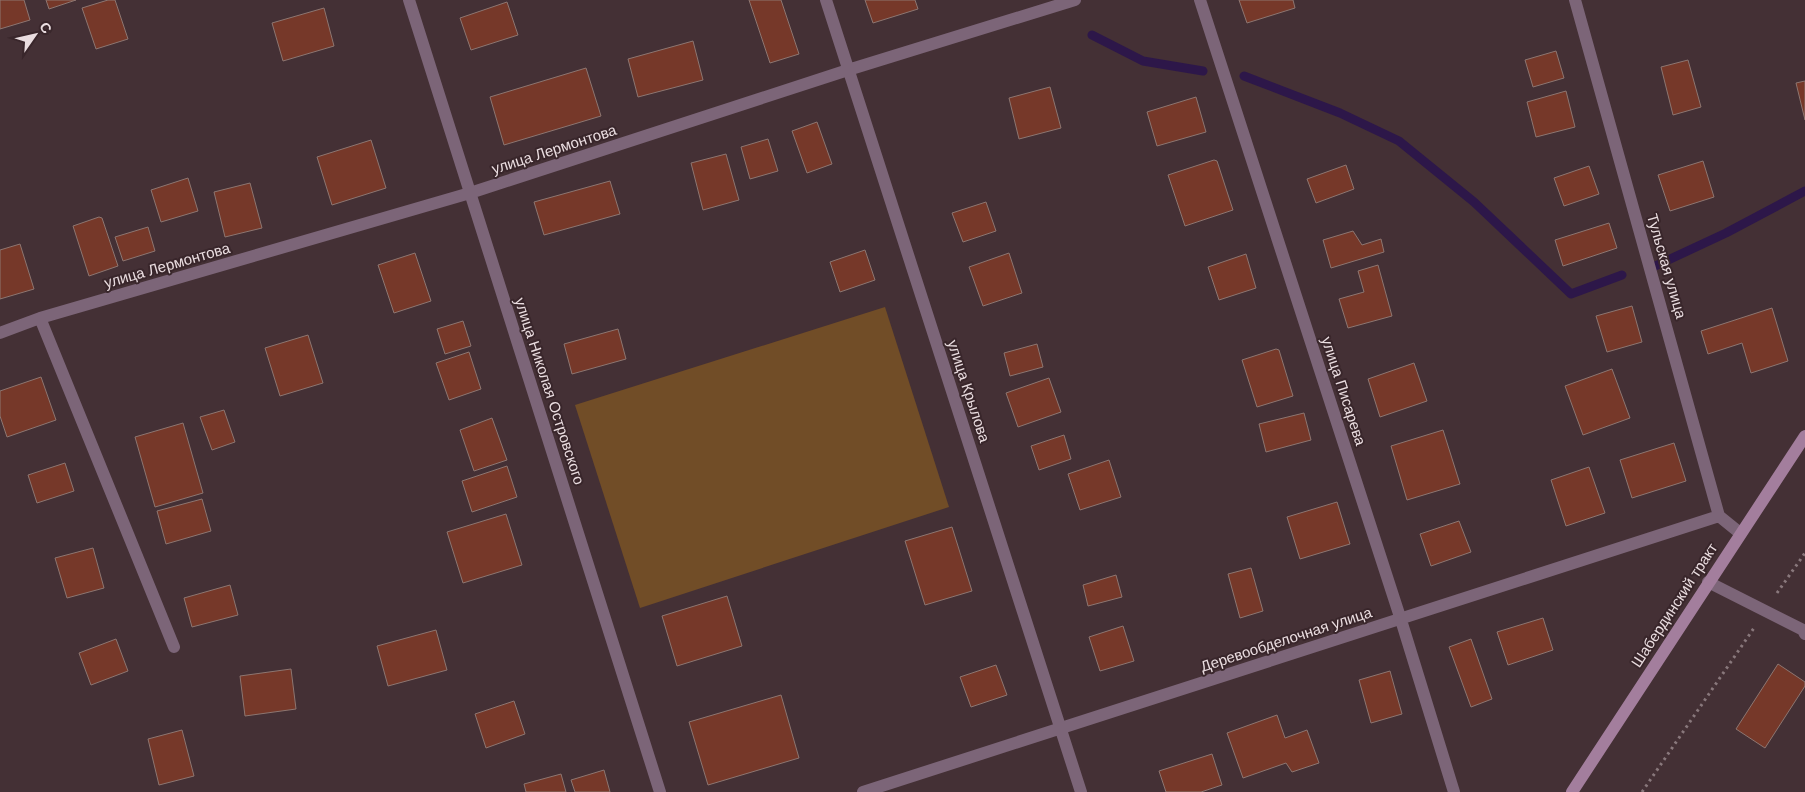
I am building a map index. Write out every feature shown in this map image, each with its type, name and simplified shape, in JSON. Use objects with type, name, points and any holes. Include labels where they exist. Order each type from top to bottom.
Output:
[{"type":"main road","name":"Шабердинский тракт","points":[[1572,792],[1740,532],[1805,436]]},
{"type":"street","name":"улица Николая Островского","points":[[408,0],[660,792]]},
{"type":"street","name":"улица Крылова","points":[[826,0],[1081,792]]},
{"type":"street","name":"улица Лермонтова","points":[[0,333],[40,318],[470,194],[848,70],[1075,0]]},
{"type":"street","name":"улица Писарева","points":[[1200,0],[1401,620],[1454,792]]},
{"type":"street","name":"Тульская улица","points":[[1575,0],[1719,516]]},
{"type":"street","points":[[40,318],[174,647]]},
{"type":"street","name":"Деревообделочная улица","points":[[863,792],[1719,516]]},
{"type":"street","points":[[1719,516],[1740,532]]},
{"type":"street","points":[[1708,582],[1803,630],[1805,634]]},
{"type":"path","points":[[1642,792],[1805,553]]},
{"type":"shaded area","points":[[885,307],[949,507],[640,608],[575,405]]},
{"type":"building","points":[[0,0],[24,0],[30,20],[0,29]]},
{"type":"building","points":[[46,0],[76,0],[49,9]]},
{"type":"building","points":[[108,0],[115,0],[128,39],[96,49],[82,8]]},
{"type":"building","points":[[749,0],[781,0],[799,54],[770,63]]},
{"type":"building","points":[[865,0],[915,0],[918,9],[873,23]]},
{"type":"building","points":[[1239,0],[1293,0],[1295,8],[1247,23]]},
{"type":"building","points":[[507,2],[518,35],[471,50],[460,18]]},
{"type":"building","points":[[324,8],[334,46],[283,61],[272,23]]},
{"type":"building","points":[[693,41],[703,80],[638,97],[628,59]]},
{"type":"building","points":[[1556,51],[1564,78],[1533,87],[1525,60]]},
{"type":"building","points":[[1688,60],[1701,107],[1673,115],[1661,67]]},
{"type":"building","points":[[586,68],[601,116],[504,145],[490,97]]},
{"type":"building","points":[[1805,81],[1805,120],[1796,83]]},
{"type":"building","points":[[1050,87],[1061,128],[1019,139],[1009,98]]},
{"type":"building","points":[[1566,91],[1575,127],[1536,137],[1527,102]]},
{"type":"building","points":[[1196,97],[1206,132],[1157,146],[1147,112]]},
{"type":"building","points":[[817,122],[832,164],[807,173],[792,131]]},
{"type":"building","points":[[768,139],[778,171],[750,179],[741,147]]},
{"type":"building","points":[[371,140],[386,188],[332,205],[317,157]]},
{"type":"building","points":[[726,154],[739,200],[703,210],[691,163]]},
{"type":"building","points":[[1214,160],[1217,161],[1233,210],[1185,226],[1168,175]]},
{"type":"building","points":[[1703,161],[1714,197],[1670,211],[1658,175]]},
{"type":"building","points":[[1346,165],[1354,189],[1316,203],[1307,179]]},
{"type":"building","points":[[1589,166],[1599,194],[1564,206],[1554,178]]},
{"type":"building","points":[[188,178],[198,211],[161,222],[151,190]]},
{"type":"building","points":[[610,181],[620,214],[544,235],[534,202]]},
{"type":"building","points":[[250,183],[262,228],[225,237],[214,192]]},
{"type":"building","points":[[986,202],[996,231],[963,242],[952,213]]},
{"type":"building","points":[[99,217],[102,218],[118,266],[89,276],[73,226]]},
{"type":"building","points":[[1609,223],[1617,248],[1563,266],[1555,240]]},
{"type":"building","points":[[148,227],[155,251],[123,261],[115,237]]},
{"type":"building","points":[[1353,231],[1362,245],[1381,239],[1384,252],[1331,268],[1323,240]]},
{"type":"building","points":[[20,244],[34,289],[0,299],[0,250]]},
{"type":"building","points":[[865,250],[875,280],[840,292],[830,262]]},
{"type":"building","points":[[415,253],[431,301],[394,313],[378,265]]},
{"type":"building","points":[[1009,253],[1022,293],[983,306],[969,267]]},
{"type":"building","points":[[1246,254],[1256,288],[1219,300],[1208,267]]},
{"type":"building","points":[[1378,265],[1392,316],[1348,328],[1339,299],[1364,292],[1358,271]]},
{"type":"building","points":[[1632,306],[1642,342],[1607,352],[1596,316]]},
{"type":"building","points":[[1772,308],[1788,361],[1751,373],[1742,343],[1708,354],[1701,331]]},
{"type":"building","points":[[463,321],[471,346],[445,354],[437,329]]},
{"type":"building","points":[[618,329],[626,359],[572,374],[564,344]]},
{"type":"building","points":[[308,335],[323,383],[280,396],[265,348]]},
{"type":"building","points":[[1037,344],[1043,367],[1010,376],[1004,353]]},
{"type":"building","points":[[1276,349],[1279,350],[1293,396],[1257,407],[1242,360]]},
{"type":"building","points":[[469,352],[481,389],[449,400],[436,363]]},
{"type":"building","points":[[1414,363],[1427,401],[1380,417],[1368,379]]},
{"type":"building","points":[[1612,369],[1630,418],[1583,435],[1565,386]]},
{"type":"building","points":[[41,377],[56,420],[7,437],[0,416],[0,391]]},
{"type":"building","points":[[1049,378],[1061,412],[1018,427],[1006,393]]},
{"type":"building","points":[[224,410],[235,442],[212,450],[200,417]]},
{"type":"building","points":[[1304,413],[1311,440],[1266,452],[1259,424]]},
{"type":"building","points":[[492,418],[507,460],[474,471],[460,430]]},
{"type":"building","points":[[183,423],[203,493],[155,507],[135,437]]},
{"type":"building","points":[[1443,430],[1460,484],[1407,500],[1391,446]]},
{"type":"building","points":[[1064,435],[1071,459],[1039,470],[1031,446]]},
{"type":"building","points":[[1674,443],[1686,481],[1632,498],[1620,460]]},
{"type":"building","points":[[1109,460],[1121,497],[1080,510],[1068,474]]},
{"type":"building","points":[[65,463],[74,491],[37,503],[28,475]]},
{"type":"building","points":[[507,466],[517,497],[472,512],[462,481]]},
{"type":"building","points":[[1589,467],[1605,513],[1566,526],[1551,480]]},
{"type":"building","points":[[202,499],[211,531],[166,544],[157,511]]},
{"type":"building","points":[[1337,502],[1350,544],[1300,559],[1287,517]]},
{"type":"building","points":[[506,514],[522,565],[463,583],[447,532]]},
{"type":"building","points":[[1459,521],[1471,552],[1431,566],[1420,534]]},
{"type":"building","points":[[952,527],[972,591],[925,605],[905,541]]},
{"type":"building","points":[[93,548],[104,588],[67,598],[55,558]]},
{"type":"building","points":[[1251,568],[1263,611],[1240,618],[1228,574]]},
{"type":"building","points":[[1116,575],[1122,597],[1088,606],[1083,585]]},
{"type":"building","points":[[230,585],[238,615],[192,627],[184,598]]},
{"type":"building","points":[[727,596],[742,646],[677,666],[662,616]]},
{"type":"building","points":[[1543,618],[1553,650],[1508,665],[1497,632]]},
{"type":"building","points":[[1123,626],[1134,661],[1100,671],[1089,637]]},
{"type":"building","points":[[436,630],[447,670],[388,686],[377,646]]},
{"type":"building","points":[[116,639],[128,671],[91,685],[79,653]]},
{"type":"building","points":[[1471,639],[1492,699],[1471,707],[1449,647]]},
{"type":"building","points":[[1778,664],[1805,682],[1805,686],[1765,748],[1736,729]]},
{"type":"building","points":[[996,665],[1007,695],[971,707],[960,677]]},
{"type":"building","points":[[291,669],[296,709],[245,716],[240,676]]},
{"type":"building","points":[[1390,671],[1402,714],[1371,723],[1359,680]]},
{"type":"building","points":[[781,695],[799,758],[708,785],[689,722]]},
{"type":"building","points":[[514,701],[525,734],[486,748],[475,714]]},
{"type":"building","points":[[1277,715],[1285,738],[1307,730],[1319,763],[1292,772],[1286,763],[1243,778],[1227,733]]},
{"type":"building","points":[[182,730],[194,776],[159,785],[148,739]]},
{"type":"building","points":[[1212,754],[1222,785],[1201,792],[1166,792],[1159,771]]},
{"type":"building","points":[[604,770],[610,792],[575,792],[571,780]]},
{"type":"building","points":[[561,774],[566,792],[526,792],[524,784]]},
{"type":"waterway","points":[[1092,35],[1143,61],[1203,71]]},
{"type":"waterway","points":[[1244,76],[1340,113],[1399,141],[1474,202],[1571,294],[1622,275]]},
{"type":"waterway","points":[[1651,268],[1726,233],[1805,191]]}]
